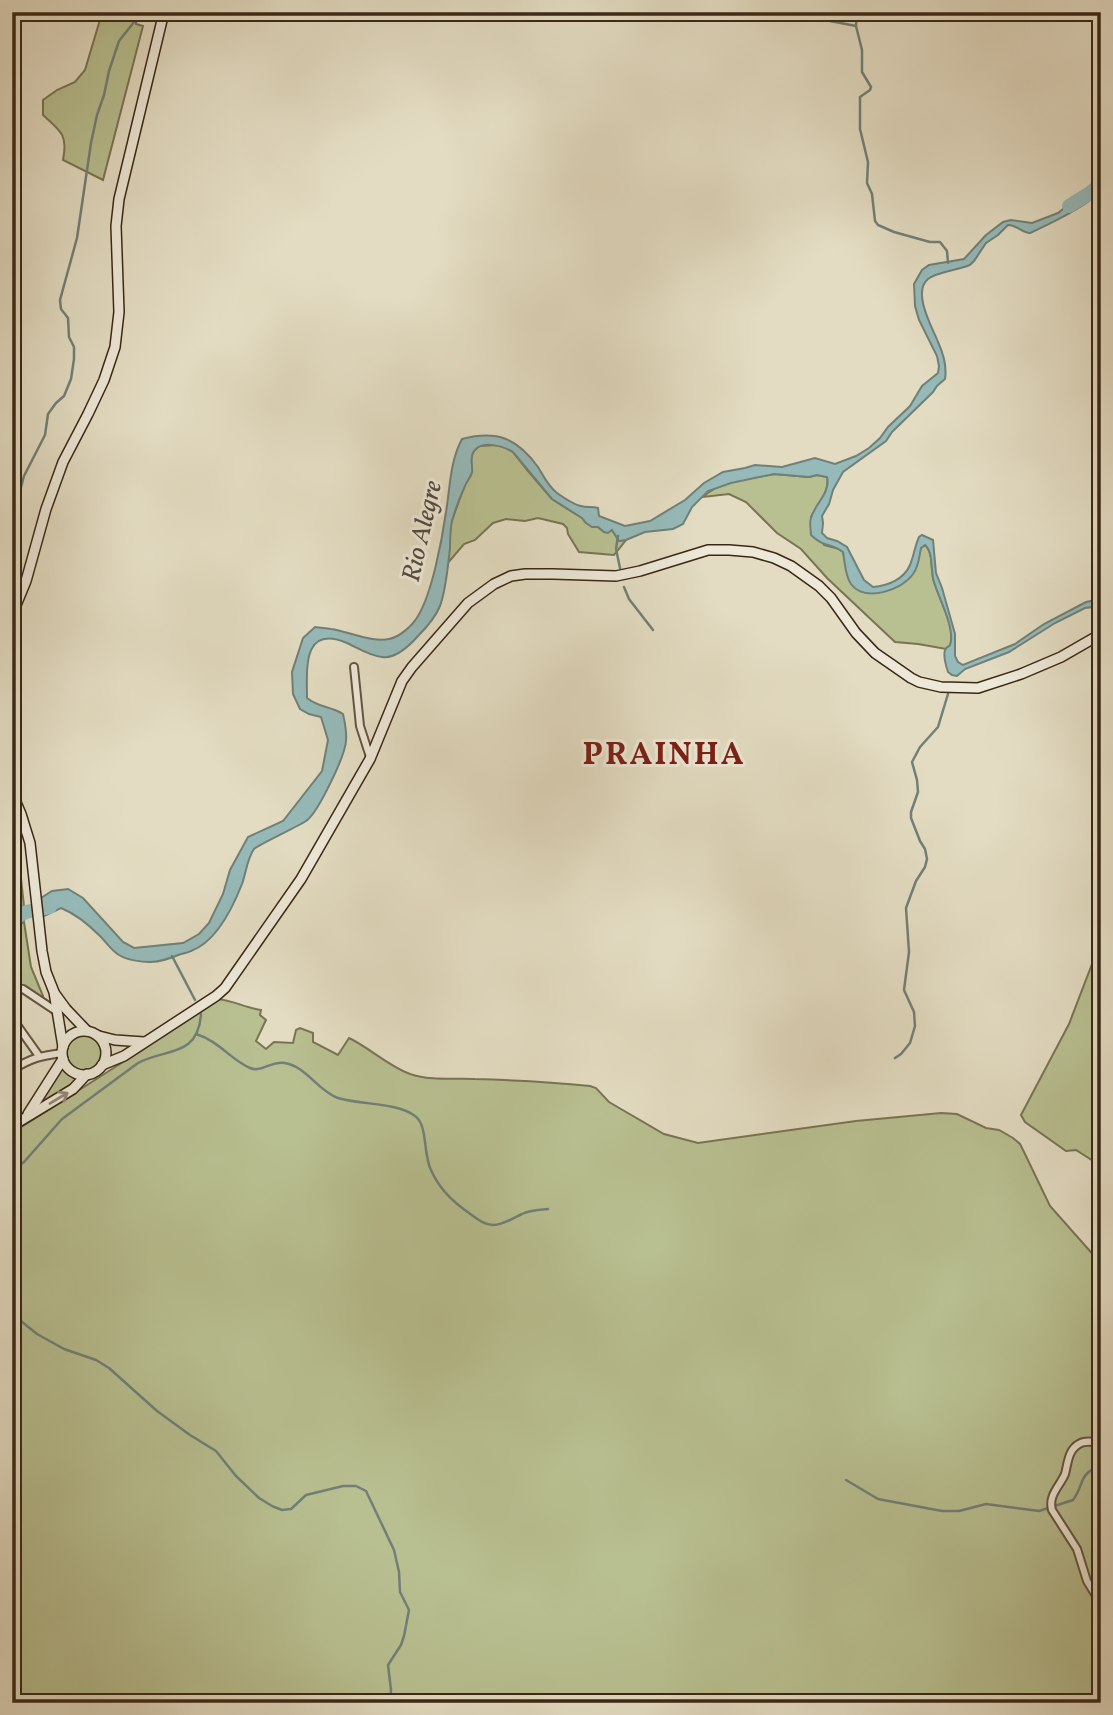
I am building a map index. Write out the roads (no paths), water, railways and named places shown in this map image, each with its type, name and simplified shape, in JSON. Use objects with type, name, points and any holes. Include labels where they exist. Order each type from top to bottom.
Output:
[{"type":"street","points":[[12,615],[26,581],[46,509],[63,462],[89,414],[115,347],[119,312],[116,226],[119,199],[164,12]]},
{"type":"street","points":[[12,793],[30,843],[39,930],[46,972],[54,992],[62,1053],[68,1068],[80,1074],[87,1074],[124,1056],[225,988],[301,878],[370,759],[402,681],[468,603],[494,584],[511,576],[616,576],[708,550],[753,552],[792,566],[831,598],[856,633],[875,653],[911,678],[941,687],[978,688],[1021,674],[1061,657],[1101,634]]},
{"type":"street","points":[[354,667],[360,726],[370,759]]},
{"type":"street","points":[[23,989],[57,1011]]},
{"type":"street","points":[[54,992],[66,1009],[102,1040],[106,1053],[102,1065]]},
{"type":"street","points":[[12,1018],[39,1056]]},
{"type":"street","points":[[26,1117],[70,1035],[92,1033],[115,1040],[145,1042]]},
{"type":"street","points":[[12,1070],[39,1056],[62,1053]]},
{"type":"street","points":[[12,1126],[73,1089],[87,1074]]},
{"type":"street","points":[[1101,1443],[1085,1441],[1077,1445],[1067,1461],[1051,1505],[1077,1549],[1087,1581],[1101,1604]]},
{"type":"water","points":[[1101,176],[1101,188],[1097,194],[1080,207],[1030,233],[1008,225],[986,243],[970,265],[928,279],[922,292],[923,301],[943,355],[945,379],[886,441],[843,472],[822,516],[822,533],[847,547],[864,580],[873,587],[890,583],[904,574],[910,565],[919,537],[922,535],[933,540],[936,573],[955,634],[955,656],[963,665],[1015,644],[1044,624],[1086,602],[1101,599],[1101,606],[1085,608],[1009,652],[965,669],[957,676],[952,675],[948,672],[944,655],[951,644],[950,627],[934,582],[928,548],[925,545],[921,548],[915,571],[901,585],[883,592],[865,593],[857,590],[848,577],[843,552],[811,535],[810,520],[827,488],[827,477],[774,474],[731,483],[708,491],[692,507],[683,524],[673,529],[645,532],[619,541],[612,530],[608,533],[598,527],[592,527],[552,499],[513,452],[498,446],[482,446],[474,451],[471,474],[453,517],[444,593],[428,626],[407,647],[387,657],[373,655],[332,639],[322,639],[310,652],[307,698],[343,714],[346,737],[341,759],[324,796],[311,816],[254,849],[234,903],[216,932],[190,952],[154,962],[138,961],[116,953],[91,928],[67,910],[61,908],[42,917],[41,898],[52,891],[68,889],[83,898],[123,942],[134,948],[183,943],[199,934],[209,923],[223,894],[230,870],[248,837],[283,821],[322,771],[328,740],[321,717],[300,709],[293,694],[292,672],[303,638],[315,627],[383,640],[402,633],[413,623],[423,606],[432,580],[442,537],[453,465],[462,439],[496,436],[514,443],[530,457],[557,493],[578,505],[598,508],[599,516],[625,526],[650,521],[723,472],[755,465],[782,467],[815,458],[835,464],[856,456],[880,438],[910,406],[922,386],[938,373],[937,356],[915,306],[914,284],[922,270],[929,265],[964,259],[986,235],[1003,222],[1011,220],[1032,223],[1058,213],[1073,201],[1089,195]]},
{"type":"water","points":[[24,906],[24,922],[12,929],[12,910]]},
{"type":"waterway","points":[[12,527],[17,517],[24,476],[45,435],[48,414],[64,396],[71,379],[74,347],[69,337],[68,318],[61,309],[60,300],[77,238],[97,115],[119,41],[134,22],[138,12]]},
{"type":"waterway","points":[[808,12],[825,20],[856,26]]},
{"type":"waterway","points":[[857,12],[856,26],[862,50],[862,72],[871,87],[860,97],[860,129],[868,162],[867,183],[872,194],[875,221],[894,232],[930,242],[940,242],[947,251],[948,263]]},
{"type":"waterway","points":[[1069,206],[1101,184]]},
{"type":"waterway","points":[[618,536],[616,549],[620,568]]},
{"type":"waterway","points":[[624,587],[629,599],[653,630]]},
{"type":"waterway","points":[[895,1058],[910,1043],[915,1026],[914,1012],[904,990],[909,952],[906,908],[927,859],[911,818],[918,792],[912,762],[920,747],[938,727],[948,694]]},
{"type":"waterway","name":"Rio Alegre","points":[[12,919],[26,912],[50,907]]},
{"type":"waterway","points":[[172,956],[195,1000]]},
{"type":"waterway","points":[[12,1171],[24,1162],[62,1119],[138,1063],[187,1045],[199,1028],[201,1014]]},
{"type":"waterway","points":[[196,1034],[250,1068],[259,1069],[276,1063],[293,1065],[338,1098],[398,1108],[415,1116],[422,1126],[434,1177],[457,1204],[483,1223],[497,1225],[528,1212],[548,1209]]},
{"type":"waterway","points":[[12,1309],[21,1321],[37,1334],[109,1368],[157,1411],[216,1451],[236,1476],[259,1498],[272,1506],[282,1510],[291,1509],[306,1495],[343,1486],[356,1486],[366,1491],[394,1550],[400,1592],[409,1610],[401,1645],[388,1665],[390,1703]]},
{"type":"waterway","points":[[846,1480],[878,1499],[942,1511],[959,1511],[986,1504],[1039,1511],[1073,1500],[1088,1472],[1101,1465]]},
{"type":"district","name":"PRAINHA","points":[[664,753]]}]
